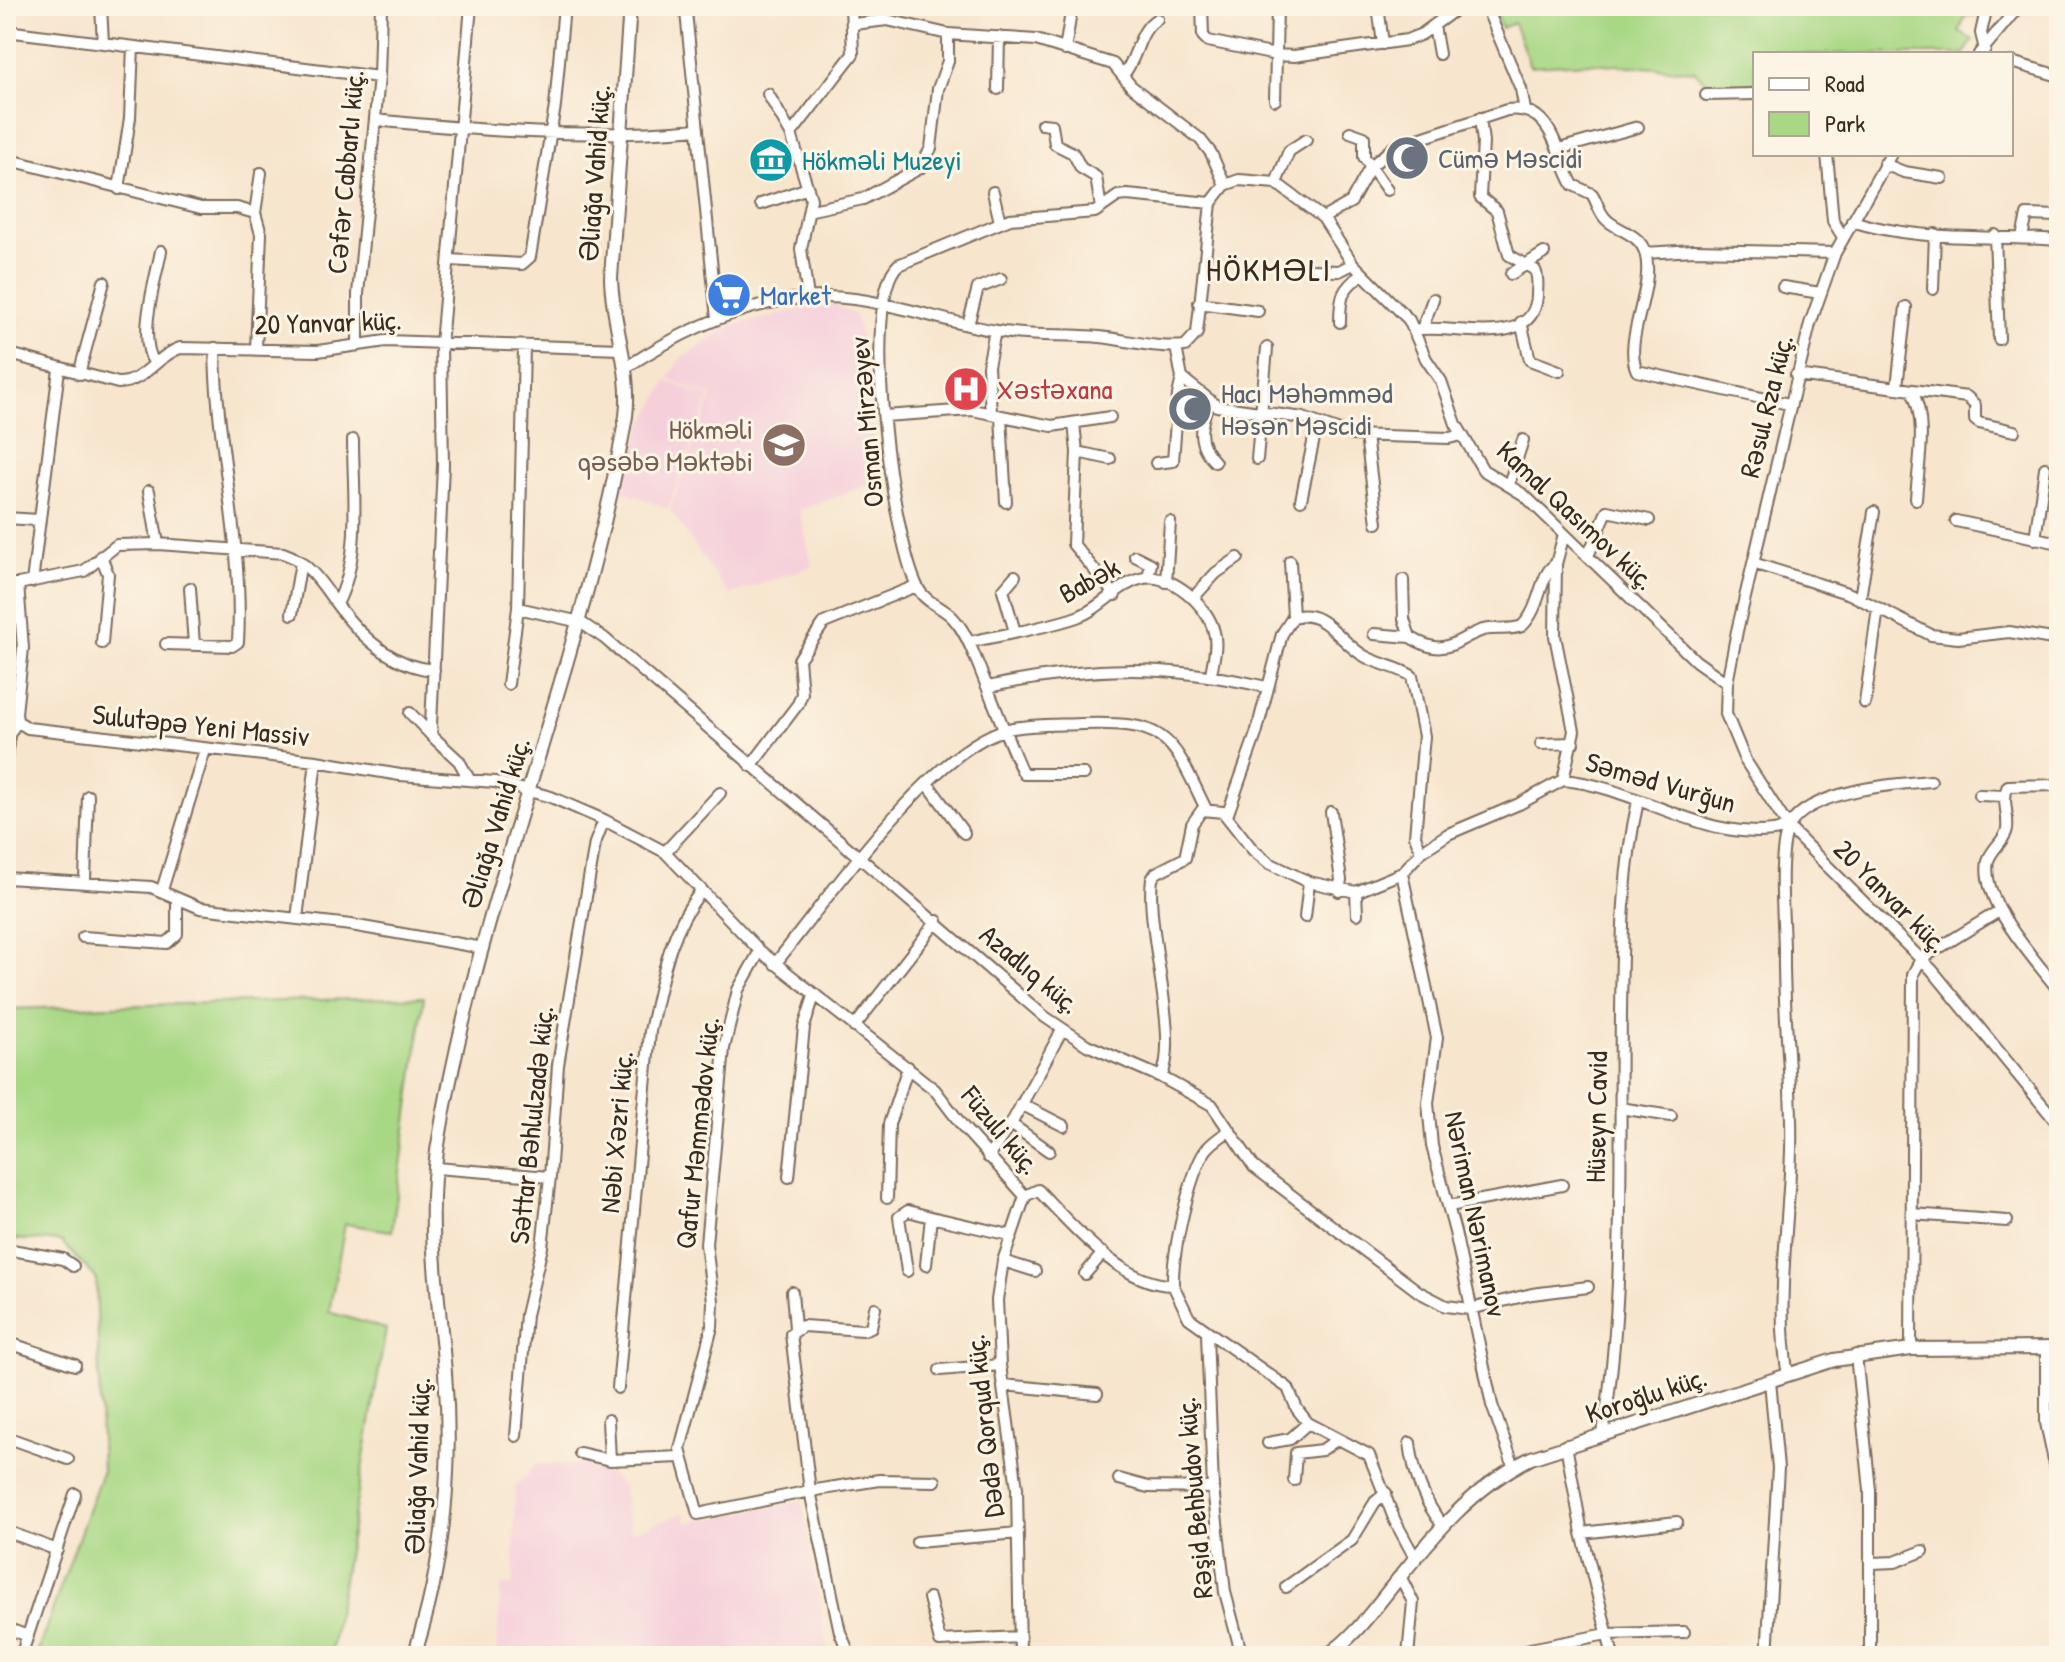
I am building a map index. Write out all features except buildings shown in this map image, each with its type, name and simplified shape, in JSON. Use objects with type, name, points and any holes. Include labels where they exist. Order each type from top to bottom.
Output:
[{"type":"street","points":[[101,6],[103,43]]},
{"type":"street","name":"Cəfər Cabbarlı küç.","points":[[358,343],[358,294],[379,77],[381,6]]},
{"type":"street","points":[[432,736],[443,465],[441,344],[471,6]]},
{"type":"street","points":[[449,260],[526,264],[530,257],[550,133],[564,6]]},
{"type":"street","name":"Əliağa Vahid küç.","points":[[414,1656],[440,1563],[447,1457],[445,1374],[432,1228],[435,1168],[453,1061],[483,948],[580,622],[624,429],[628,394],[613,318],[611,278],[630,6]]},
{"type":"street","points":[[791,134],[797,122],[850,61],[855,45],[851,6]]},
{"type":"street","points":[[1065,50],[1072,6]]},
{"type":"street","points":[[1202,6],[1203,36],[1208,41],[1276,55],[1407,40],[1434,26],[1460,6]]},
{"type":"street","points":[[1275,100],[1277,6]]},
{"type":"street","points":[[1378,6],[1383,44]]},
{"type":"street","points":[[1486,6],[1521,89],[1525,110]]},
{"type":"street","points":[[1983,52],[1981,33],[1987,6]]},
{"type":"street","points":[[1983,52],[2019,6]]},
{"type":"street","points":[[686,12],[717,319]]},
{"type":"street","points":[[1123,75],[1145,30],[1157,19]]},
{"type":"street","points":[[854,24],[887,20],[948,34],[1036,40],[1113,64],[1200,139],[1211,153],[1225,185]]},
{"type":"street","points":[[1434,26],[1439,54]]},
{"type":"street","points":[[6,31],[379,77]]},
{"type":"street","points":[[812,210],[863,199],[920,168],[931,148],[938,89],[948,61],[948,34]]},
{"type":"street","points":[[998,89],[999,37]]},
{"type":"street","points":[[119,189],[130,118],[133,47]]},
{"type":"street","points":[[2013,63],[2059,76]]},
{"type":"street","points":[[768,94],[791,134],[808,188],[812,210],[801,249],[808,297]]},
{"type":"street","points":[[1706,95],[1753,94]]},
{"type":"street","points":[[1323,218],[1355,197],[1371,166],[1394,147],[1480,118],[1525,110],[1541,117],[1559,149],[1573,185],[1592,194],[1603,216],[1635,237],[1645,253],[1647,276],[1634,357],[1637,371],[1789,404]]},
{"type":"street","points":[[1433,299],[1419,329],[1484,334],[1521,322],[1532,316],[1536,308],[1538,276],[1509,255],[1497,211],[1480,197],[1480,118]]},
{"type":"street","points":[[375,120],[459,128],[621,136],[698,129]]},
{"type":"street","points":[[1042,124],[1052,125],[1055,144],[1073,153],[1081,168],[1096,177],[1101,208]]},
{"type":"street","points":[[1559,149],[1638,127]]},
{"type":"street","points":[[1350,132],[1364,137],[1364,157],[1387,190]]},
{"type":"street","points":[[625,368],[678,336],[717,319],[808,297],[837,297],[884,305],[995,331],[1176,347],[1190,343],[1197,333],[1211,203],[1225,185],[1252,179],[1276,183],[1289,151],[1306,140]]},
{"type":"street","points":[[1827,156],[1833,221],[1843,237]]},
{"type":"street","points":[[6,159],[201,208],[237,208],[255,213]]},
{"type":"street","points":[[1887,159],[1904,172],[1942,178]]},
{"type":"street","name":"Rəsul Rza küç.","points":[[1727,683],[1789,404],[1820,293],[1843,237],[1887,159]]},
{"type":"street","points":[[256,349],[261,234],[255,213],[261,173]]},
{"type":"street","name":"Kamal Qasımov küç.","points":[[1276,183],[1323,218],[1353,264],[1419,329],[1462,435],[1483,470],[1509,484],[1696,661],[1727,683]]},
{"type":"street","points":[[761,204],[808,188]]},
{"type":"street","points":[[993,192],[1000,222]]},
{"type":"street","name":"Osman Mirzəyev","points":[[916,586],[890,483],[884,416],[881,338],[884,305],[890,277],[898,265],[1000,222],[1101,208],[1118,196],[1211,203]]},
{"type":"street","points":[[2022,237],[2027,215],[2059,216]]},
{"type":"street","points":[[1852,221],[1873,228],[1935,234],[2059,240]]},
{"type":"street","points":[[1933,289],[1935,234]]},
{"type":"street","points":[[1995,235],[1999,339]]},
{"type":"street","points":[[1645,253],[1694,250],[1835,253]]},
{"type":"street","points":[[154,362],[148,354],[146,338],[161,251]]},
{"type":"street","points":[[1511,274],[1544,253]]},
{"type":"street","points":[[1311,270],[1339,271],[1353,264]]},
{"type":"street","points":[[1340,322],[1343,288],[1362,274]]},
{"type":"street","points":[[968,325],[978,288],[1001,279]]},
{"type":"street","points":[[79,374],[104,282]]},
{"type":"street","points":[[1783,287],[1820,293]]},
{"type":"street","points":[[1199,303],[1258,311]]},
{"type":"street","points":[[1897,387],[1906,307]]},
{"type":"street","points":[[1521,322],[1530,360],[1559,371]]},
{"type":"street","points":[[995,331],[988,366],[1006,502]]},
{"type":"street","name":"20 Yanvar küç.","points":[[6,353],[79,374],[129,383],[154,362],[180,348],[330,350],[358,343],[620,349]]},
{"type":"street","points":[[508,684],[518,608],[524,347]]},
{"type":"street","points":[[1156,463],[1173,461],[1182,378],[1176,347]]},
{"type":"street","points":[[166,644],[232,646],[238,642],[234,550],[218,412],[215,348]]},
{"type":"street","points":[[1257,459],[1267,348]]},
{"type":"street","points":[[32,582],[59,369]]},
{"type":"street","points":[[1796,375],[1967,397],[1975,405],[1975,420],[1979,423],[2014,431]]},
{"type":"street","points":[[1182,378],[1217,406],[1303,418],[1366,436],[1412,434],[1449,438],[1462,435]]},
{"type":"street","points":[[1912,391],[1918,403],[1921,427],[1916,499]]},
{"type":"street","points":[[1209,401],[1200,439],[1204,451],[1215,462]]},
{"type":"street","points":[[884,416],[996,414],[1052,426],[1110,417]]},
{"type":"street","points":[[1074,423],[1077,452],[1073,544],[1115,595]]},
{"type":"street","points":[[1301,500],[1317,424]]},
{"type":"street","points":[[1366,436],[1377,523]]},
{"type":"street","points":[[337,604],[345,588],[352,554],[353,440]]},
{"type":"street","points":[[1509,484],[1523,440]]},
{"type":"street","points":[[1077,452],[1110,459]]},
{"type":"street","points":[[2035,539],[2045,468]]},
{"type":"street","points":[[149,491],[158,544]]},
{"type":"street","points":[[1588,556],[1607,511],[1649,520]]},
{"type":"street","points":[[1860,598],[1874,512]]},
{"type":"street","points":[[6,518],[39,520]]},
{"type":"street","points":[[1956,521],[2059,543]]},
{"type":"street","points":[[1166,582],[1170,522]]},
{"type":"street","points":[[1563,780],[1573,743],[1573,721],[1555,636],[1556,564],[1564,534]]},
{"type":"street","points":[[6,759],[9,735],[17,721],[23,626],[12,584],[84,571],[117,545],[158,544],[283,553],[301,562],[322,581],[337,604],[398,662],[434,670]]},
{"type":"street","points":[[101,556],[108,574],[102,643]]},
{"type":"street","points":[[1135,556],[1151,564],[1148,577]]},
{"type":"street","points":[[1193,598],[1216,573],[1238,558]]},
{"type":"street","points":[[775,964],[927,783],[958,756],[1007,730],[1088,724],[1154,730],[1173,743],[1206,809],[1227,816],[1256,734],[1282,634],[1293,617],[1290,561]]},
{"type":"street","points":[[292,614],[301,562]]},
{"type":"street","points":[[1753,563],[1860,598],[1917,630],[1943,638],[2009,632],[2059,640]]},
{"type":"street","points":[[1374,634],[1410,637],[1439,647],[1456,646],[1480,631],[1522,626],[1540,602],[1545,573],[1556,564]]},
{"type":"street","points":[[1015,576],[1003,590],[1015,632]]},
{"type":"street","name":"Babək","points":[[969,642],[1051,626],[1089,613],[1128,584],[1148,577],[1166,582],[1193,598],[1210,620],[1215,634],[1211,674]]},
{"type":"street","points":[[1403,580],[1404,619],[1410,637]]},
{"type":"street","points":[[751,766],[798,704],[802,694],[799,659],[824,623],[916,586],[919,592],[954,618],[969,642],[1007,730],[1018,769],[1024,774],[1084,774]]},
{"type":"street","points":[[190,588],[194,645]]},
{"type":"street","points":[[1540,602],[1554,602]]},
{"type":"street","points":[[518,608],[580,622]]},
{"type":"street","points":[[1865,703],[1878,608]]},
{"type":"street","points":[[1293,617],[1303,614],[1324,621],[1356,651],[1412,676],[1424,736],[1415,836],[1421,852]]},
{"type":"street","name":"Azadlıq küç.","points":[[580,622],[604,638],[1062,1030],[1212,1105],[1254,1167],[1419,1292],[1446,1306],[1470,1309]]},
{"type":"street","points":[[988,687],[1050,674],[1123,669],[1211,674],[1266,687]]},
{"type":"street","name":"20 Yanvar küç.","points":[[1727,683],[1726,714],[1735,742],[1789,828],[1921,959],[2059,1125]]},
{"type":"street","points":[[6,693],[18,694]]},
{"type":"street","points":[[410,713],[459,761],[469,779]]},
{"type":"street","name":"Sulutəpə Yeni Massiv","points":[[17,721],[28,728],[73,735],[316,761],[400,775],[469,779],[530,791]]},
{"type":"street","points":[[1541,744],[1573,743]]},
{"type":"street","points":[[162,890],[205,750]]},
{"type":"street","points":[[297,919],[316,761]]},
{"type":"street","name":"Səməd Vurğun","points":[[1227,816],[1261,857],[1309,882],[1339,891],[1356,892],[1402,873],[1421,852],[1448,834],[1519,804],[1563,780],[1747,831],[1771,832],[1789,828]]},
{"type":"street","points":[[1788,1375],[1784,1342],[1791,1147],[1784,962],[1785,851],[1789,828],[1797,815],[1841,795],[1889,784],[1931,781]]},
{"type":"street","points":[[927,783],[964,833]]},
{"type":"street","points":[[2059,785],[2014,783],[2006,789],[2007,831],[1991,855],[1988,868],[1999,911],[2059,991]]},
{"type":"street","name":"Füzuli küç.","points":[[530,791],[604,820],[665,852],[760,951],[935,1090],[988,1157],[1025,1196],[1038,1190],[1103,1253],[1141,1279],[1173,1285]]},
{"type":"street","points":[[665,852],[720,793]]},
{"type":"street","points":[[1979,795],[2005,796]]},
{"type":"street","points":[[85,880],[88,796]]},
{"type":"street","name":"Hüseyn Cavid","points":[[1603,1433],[1611,1384],[1617,1280],[1623,881],[1638,801]]},
{"type":"street","points":[[1161,1077],[1165,1069],[1166,1045],[1157,969],[1152,879],[1156,873],[1185,858],[1194,818],[1206,809]]},
{"type":"street","points":[[1331,812],[1341,880],[1339,891]]},
{"type":"street","name":"Səttar Bəhlulzadə küç.","points":[[516,1436],[526,1315],[540,1262],[550,1177],[558,1065],[595,843],[604,820]]},
{"type":"street","name":"Nəriman Nərimanov","points":[[1402,873],[1436,1028],[1429,1122],[1438,1173],[1449,1206],[1492,1405],[1514,1467]]},
{"type":"street","points":[[6,878],[85,880],[162,890],[177,901],[210,910],[297,919],[483,948]]},
{"type":"street","points":[[1305,917],[1309,882]]},
{"type":"street","name":"Nəbi Xəzri küç.","points":[[618,1388],[650,1031],[663,972],[679,926],[702,890]]},
{"type":"street","points":[[1356,892],[1357,914]]},
{"type":"street","points":[[83,937],[167,943],[177,934],[177,901]]},
{"type":"street","points":[[1911,1349],[1913,974],[1921,959],[1999,911]]},
{"type":"street","points":[[854,1027],[937,921]]},
{"type":"street","name":"Qafur Məmmədov küç.","points":[[680,1457],[712,1327],[713,1301],[706,1244],[724,1048],[738,990],[760,951]]},
{"type":"street","points":[[789,1177],[804,1027],[814,996]]},
{"type":"street","points":[[988,1157],[1011,1124],[1062,1030]]},
{"type":"street","points":[[887,1198],[889,1124],[908,1067]]},
{"type":"street","points":[[1021,1104],[1064,1126]]},
{"type":"street","points":[[1620,1108],[1671,1116]]},
{"type":"street","points":[[1011,1124],[1049,1151]]},
{"type":"street","points":[[1230,1130],[1205,1152],[1198,1166],[1175,1253],[1173,1285],[1177,1301],[1189,1318],[1207,1334],[1288,1388],[1297,1409],[1308,1423],[1369,1455],[1395,1521],[1415,1558]]},
{"type":"street","points":[[435,1168],[550,1177]]},
{"type":"street","points":[[1449,1206],[1562,1185]]},
{"type":"street","name":"Dədə Qorqud küç.","points":[[1020,1656],[1017,1488],[1000,1365],[997,1300],[1010,1235],[1025,1196]]},
{"type":"street","points":[[907,1271],[901,1214],[908,1211],[1010,1235]]},
{"type":"street","points":[[1912,1214],[2007,1221]]},
{"type":"street","points":[[926,1265],[931,1217]]},
{"type":"street","points":[[6,1249],[63,1259],[73,1266]]},
{"type":"street","points":[[1085,1274],[1103,1253]]},
{"type":"street","points":[[1003,1261],[1035,1271]]},
{"type":"street","points":[[1470,1309],[1532,1294],[1588,1287]]},
{"type":"street","points":[[792,1292],[795,1328],[791,1334],[792,1356],[810,1491],[840,1632],[850,1656]]},
{"type":"street","points":[[795,1328],[863,1330],[871,1327],[875,1308]]},
{"type":"street","name":"Rəşid Behbudov küç.","points":[[1207,1334],[1213,1488],[1225,1592],[1242,1656]]},
{"type":"street","points":[[6,1342],[75,1365]]},
{"type":"street","points":[[2052,1348],[2046,1423],[2059,1483]]},
{"type":"street","name":"Koroğlu küç.","points":[[1326,1656],[1356,1630],[1443,1526],[1490,1481],[1514,1467],[1566,1445],[1856,1355],[1911,1349],[2052,1348]]},
{"type":"street","points":[[1856,1355],[1865,1424],[1872,1563],[1870,1656]]},
{"type":"street","points":[[940,1370],[1000,1365]]},
{"type":"street","points":[[1767,1656],[1778,1468],[1770,1381]]},
{"type":"street","points":[[1003,1385],[1097,1394]]},
{"type":"street","points":[[608,1420],[610,1460]]},
{"type":"street","points":[[1268,1443],[1290,1439],[1308,1423]]},
{"type":"street","points":[[6,1437],[68,1459]]},
{"type":"street","points":[[1294,1480],[1296,1453],[1331,1447],[1338,1439]]},
{"type":"street","points":[[1410,1443],[1422,1494],[1443,1526]]},
{"type":"street","points":[[1566,1445],[1582,1533],[1613,1656]]},
{"type":"street","points":[[580,1453],[610,1460],[680,1457],[698,1514],[879,1480],[935,1481]]},
{"type":"street","points":[[1119,1479],[1148,1487],[1213,1488]]},
{"type":"street","points":[[1286,1587],[1352,1540],[1375,1502],[1386,1493]]},
{"type":"street","points":[[21,1656],[75,1494]]},
{"type":"street","points":[[1582,1533],[1677,1522]]},
{"type":"street","points":[[6,1531],[57,1550]]},
{"type":"street","points":[[917,1542],[1018,1533]]},
{"type":"street","points":[[1872,1563],[1895,1562],[1923,1551]]},
{"type":"street","points":[[1400,1576],[1413,1602],[1408,1656]]},
{"type":"street","points":[[929,1598],[940,1641],[1020,1637]]},
{"type":"street","points":[[6,1628],[28,1636]]},
{"type":"street","points":[[1525,1656],[1530,1649],[1607,1634],[1684,1632]]},
{"type":"shaded area","name":"Hökməli qəsəbə Məktəbi","points":[[831,303],[855,315],[881,408],[868,411],[883,480],[800,510],[812,566],[729,595],[670,510],[711,397],[669,379],[679,360],[729,326]]},
{"type":"shaded area","points":[[667,381],[709,397],[668,509],[623,491],[639,434]]},
{"type":"shaded area","points":[[537,1464],[599,1464],[623,1487],[631,1532],[684,1513],[687,1523],[802,1501],[829,1656],[496,1656],[501,1586],[513,1585],[515,1487]]},
{"type":"green space","points":[[1493,6],[1982,6],[1980,15],[1965,16],[1959,32],[1973,40],[1965,52],[1753,52],[1753,84],[1709,86],[1695,71],[1590,63],[1530,66],[1514,23],[1502,28]]},
{"type":"green space","points":[[424,997],[392,1231],[345,1224],[329,1312],[386,1329],[330,1656],[36,1656],[102,1472],[96,1278],[61,1241],[6,1239],[6,1009]]},
{"type":"place","name":"Cümə Məscidi","points":[[1407,158]]},
{"type":"place","name":"Hökməli Muzeyi","points":[[771,160]]},
{"type":"place","name":"Market","points":[[729,295]]},
{"type":"place","name":"Xəstəxana","points":[[966,389]]},
{"type":"place","name":"Hacı Məhəmməd Həsən Məscidi","points":[[1190,409]]},
{"type":"place","name":"Hökməli qəsəbə Məktəbi","points":[[784,445]]},
{"type":"district","name":"HÖKMƏLI","points":[[1269,269]]}]
